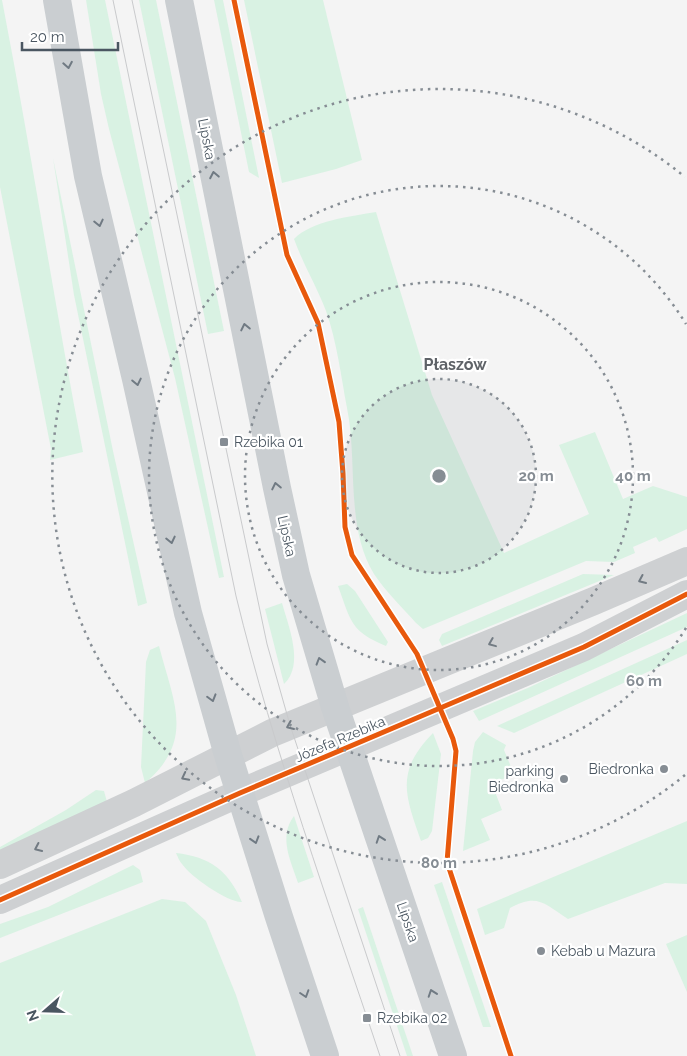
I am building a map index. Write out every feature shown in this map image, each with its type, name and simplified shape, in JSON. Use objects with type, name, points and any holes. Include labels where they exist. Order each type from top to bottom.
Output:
[{"type":"main road","points":[[57,0],[88,176],[136,379],[188,613],[228,755],[325,1056]]},
{"type":"main road","name":"Lipska","points":[[179,0],[283,518],[296,574],[335,707],[453,1056]]},
{"type":"street","points":[[0,865],[134,803],[272,733],[594,602],[687,561]]},
{"type":"street","name":"Józefa Rzebika","points":[[0,900],[240,793],[584,647],[687,594]]},
{"type":"green space","points":[[0,0],[2,0],[13,56],[83,452],[50,460],[51,449],[0,187]]},
{"type":"green space","points":[[86,0],[105,0],[224,577],[219,578],[175,378],[109,129],[101,94]]},
{"type":"green space","points":[[139,0],[156,0],[224,331],[208,334]]},
{"type":"green space","points":[[214,0],[223,0],[259,178],[249,172]]},
{"type":"green space","points":[[244,0],[323,0],[362,160],[282,183]]},
{"type":"green space","points":[[53,158],[113,451],[147,603],[138,606],[74,295]]},
{"type":"green space","points":[[376,212],[432,395],[504,553],[589,514],[559,445],[595,432],[623,499],[653,486],[687,497],[687,529],[659,542],[656,537],[633,547],[635,553],[614,562],[586,561],[423,629],[416,623],[378,580],[365,556],[359,536],[356,515],[350,428],[336,347],[326,311],[294,239],[301,233],[321,224]]},
{"type":"green space","points":[[583,574],[614,575],[442,646],[439,640],[442,634]]},
{"type":"green space","points":[[347,584],[355,591],[388,642],[386,646],[365,635],[353,624],[338,586]]},
{"type":"green space","points":[[282,603],[291,633],[294,656],[290,676],[284,684],[265,609]]},
{"type":"green space","points":[[687,613],[687,627],[479,721],[473,711],[530,687]]},
{"type":"green space","points":[[687,640],[687,654],[514,733],[497,726]]},
{"type":"green space","points":[[159,646],[174,702],[176,735],[171,751],[161,767],[145,783],[141,767],[146,662],[150,650]]},
{"type":"green space","points":[[483,732],[506,745],[504,750],[514,774],[492,784],[502,810],[481,819],[490,840],[463,851],[473,751],[475,742]]},
{"type":"green space","points":[[433,733],[441,754],[432,831],[428,838],[421,841],[408,797],[408,772],[421,747]]},
{"type":"green space","points":[[96,790],[104,791],[107,802],[0,854],[0,847],[66,810]]},
{"type":"green space","points":[[294,816],[314,877],[298,883],[289,858],[286,841],[289,824]]},
{"type":"green space","points":[[687,821],[687,884],[665,883],[568,919],[540,902],[528,901],[510,908],[504,928],[485,935],[477,909]]},
{"type":"green space","points":[[176,853],[199,858],[216,867],[231,881],[242,902],[219,894],[201,882],[186,869]]},
{"type":"green space","points":[[133,865],[140,870],[143,882],[0,938],[0,924],[48,907]]},
{"type":"green space","points":[[442,882],[491,1027],[483,1027],[434,885]]},
{"type":"green space","points":[[162,899],[185,902],[206,921],[236,995],[256,1056],[0,1056],[0,963]]},
{"type":"green space","points":[[363,907],[413,1056],[407,1056],[358,909]]},
{"type":"green space","points":[[687,935],[687,992],[666,944]]},
{"type":"tram line","points":[[113,0],[236,596],[267,712],[285,770],[380,1056]]},
{"type":"tram line","points":[[132,0],[267,644],[290,725],[400,1056]]},
{"type":"cycle path","points":[[234,0],[287,255],[318,323],[339,422],[345,527],[352,555],[417,654],[453,739],[456,751],[447,862],[511,1056]]},
{"type":"cycle path","points":[[0,900],[240,793],[584,647],[687,594]]},
{"type":"place","name":"Rzebika 01","points":[[224,442]]},
{"type":"place","name":"Biedronka","points":[[664,769]]},
{"type":"place","name":"parking Biedronka","points":[[564,779]]},
{"type":"place","name":"Kebab u Mazura","points":[[541,951]]},
{"type":"place","name":"Rzebika 02","points":[[367,1018]]},
{"type":"district","name":"Płaszów","points":[[455,364]]}]
